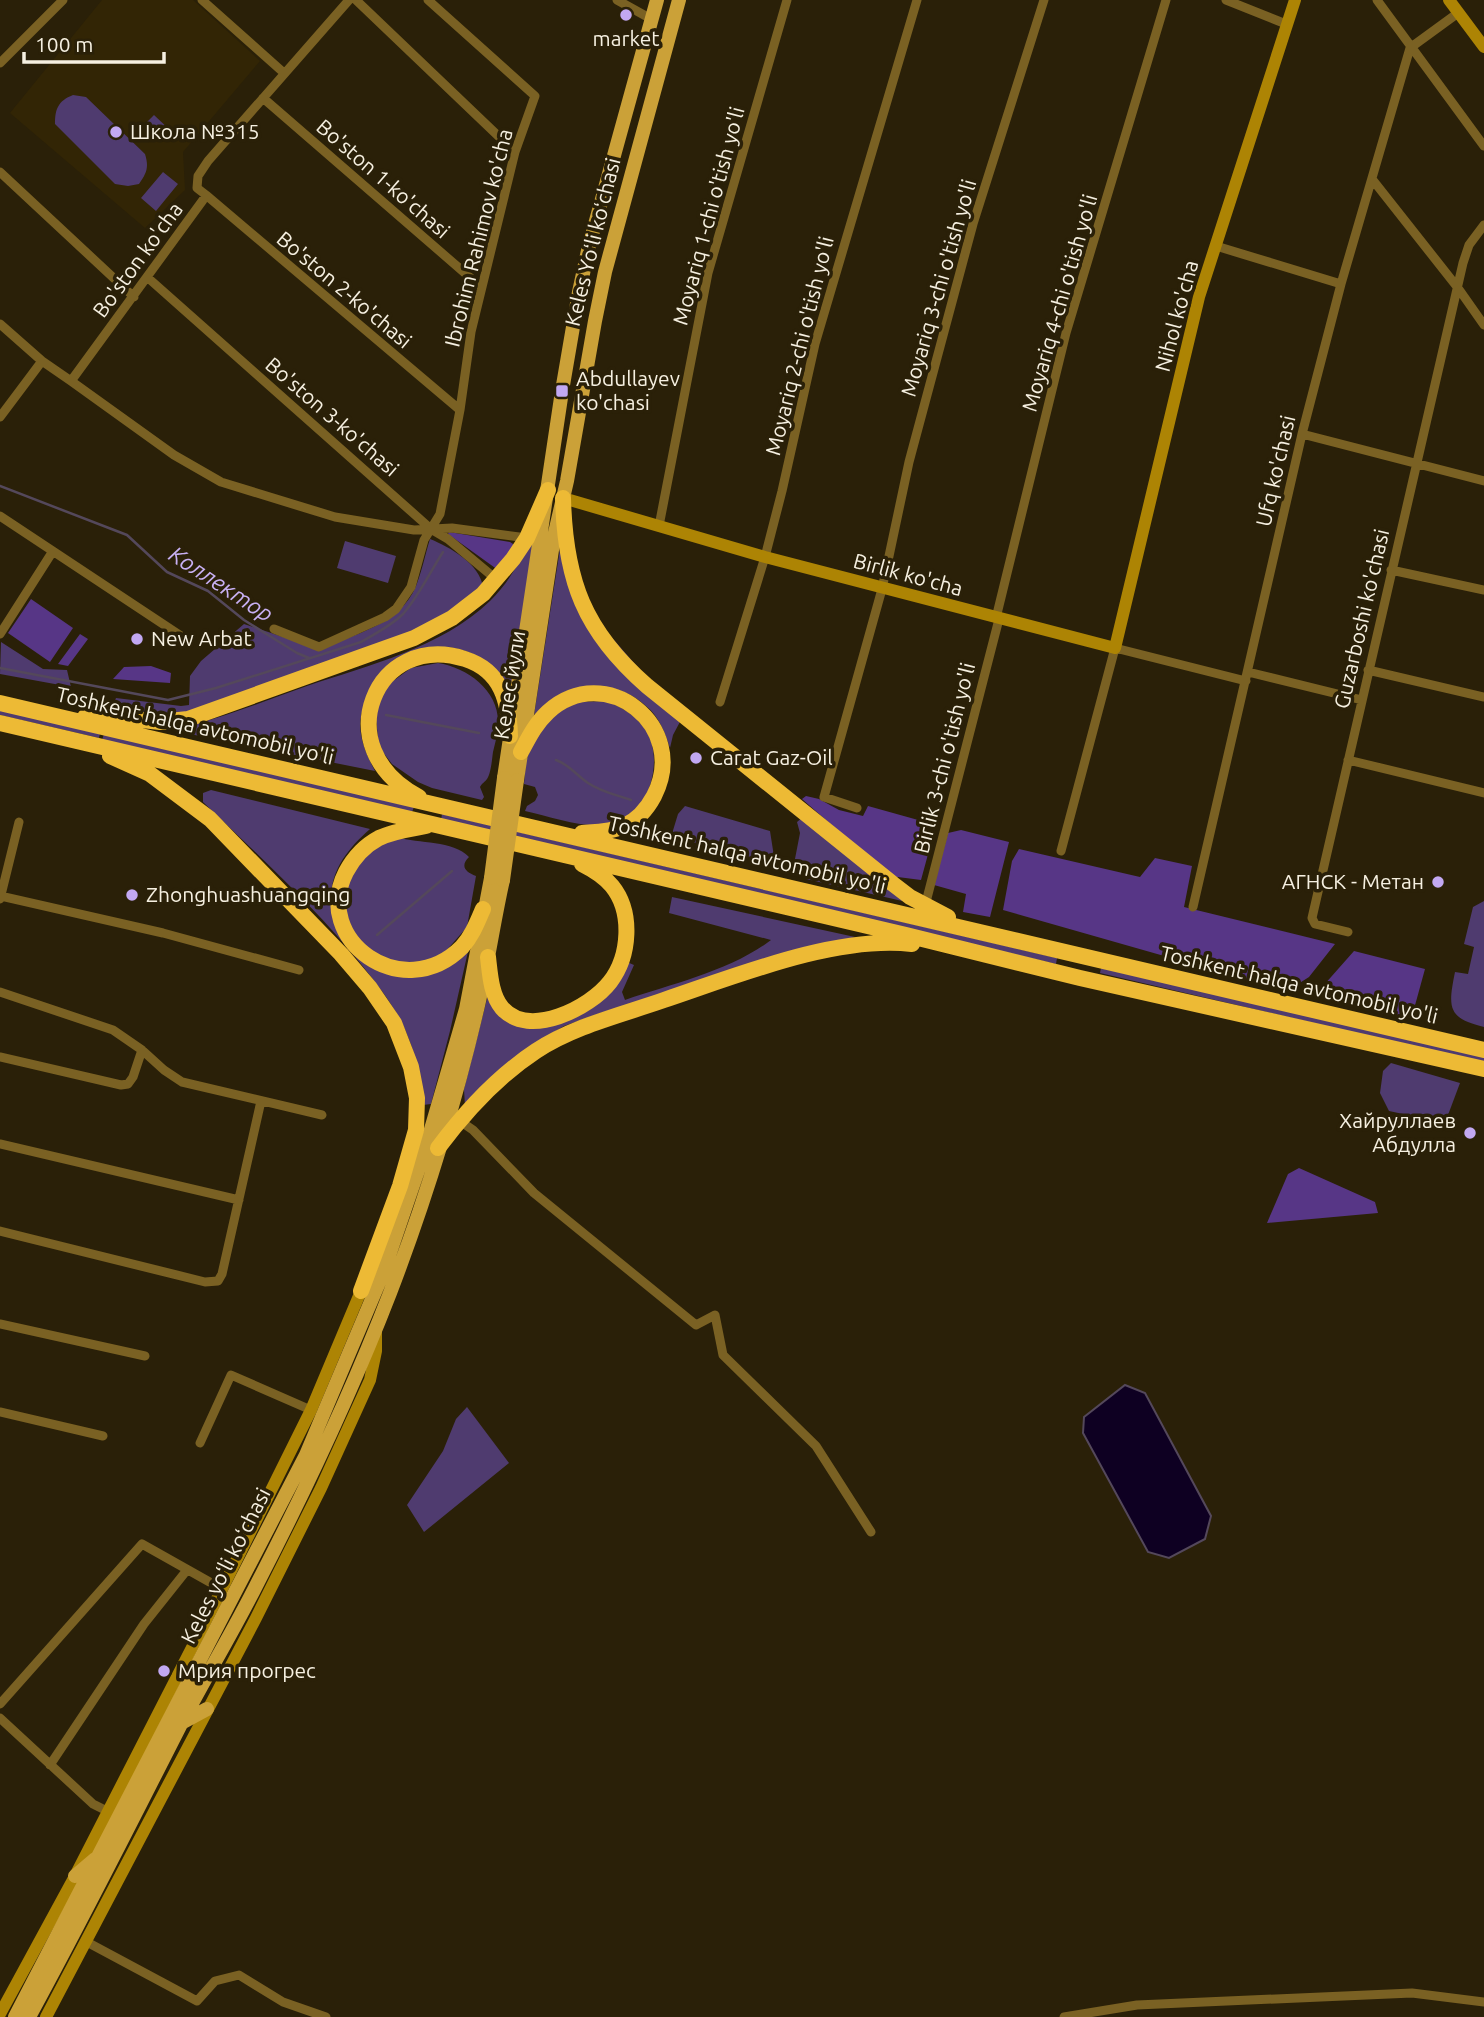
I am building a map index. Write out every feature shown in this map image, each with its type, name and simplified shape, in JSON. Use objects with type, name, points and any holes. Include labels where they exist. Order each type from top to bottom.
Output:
[{"type":"highway","points":[[67,718],[107,716],[160,722],[198,716],[414,638],[461,612],[497,580],[527,538],[548,489]]},
{"type":"highway","points":[[563,498],[565,550],[571,575],[595,627],[610,649],[647,686],[892,884],[925,906],[972,929]]},
{"type":"highway","points":[[438,805],[398,783],[383,767],[372,747],[367,722],[369,710],[378,690],[390,675],[407,662],[428,655],[450,655],[471,661],[487,671],[502,690],[508,705],[510,736]]},
{"type":"highway","points":[[521,752],[541,719],[559,703],[578,696],[597,694],[626,701],[641,711],[655,729],[662,749],[662,772],[656,792],[641,815],[613,830],[566,834]]},
{"type":"highway","name":"Toshkent halqa avtomobil yo'li","points":[[0,703],[1483,1049]]},
{"type":"highway","name":"Toshkent halqa avtomobil yo'li","points":[[0,723],[1080,978],[1484,1069]]},
{"type":"highway","points":[[73,740],[150,774],[210,819],[341,954],[370,988],[394,1023],[411,1067],[417,1098],[416,1130],[400,1186],[361,1291]]},
{"type":"highway","points":[[435,825],[387,835],[369,844],[355,858],[342,879],[338,906],[344,928],[357,946],[379,964],[399,970],[421,969],[440,963],[462,947],[471,936],[483,909]]},
{"type":"highway","points":[[488,957],[491,982],[499,1003],[510,1015],[524,1021],[540,1021],[570,1011],[595,996],[612,979],[625,945],[625,919],[621,902],[614,887],[603,876],[565,855]]},
{"type":"highway","points":[[432,1153],[517,1064],[579,1028],[744,973],[827,951],[894,942],[958,949]]},
{"type":"highway","points":[[1080,978],[1085,956]]},
{"type":"main road","name":"Keles Yoʻli koʻchasi","points":[[510,779],[510,736],[579,292],[589,246],[657,0]]},
{"type":"main road","name":"Keles Yoʻli koʻchasi","points":[[563,498],[605,272],[677,0]]},
{"type":"main road","points":[[632,172],[636,130],[658,45],[659,31],[653,20]]},
{"type":"main road","points":[[605,272],[596,271],[595,261],[612,195],[616,152]]},
{"type":"main road","name":"Келес йули","points":[[497,879],[510,779],[521,752],[554,537],[563,498]]},
{"type":"main road","points":[[432,1153],[466,1009],[483,909],[497,879]]},
{"type":"main road","points":[[432,1153],[477,1012],[488,957],[497,879]]},
{"type":"main road","name":"Keles yoʻli koʻchasi","points":[[15,2017],[306,1455],[432,1153]]},
{"type":"main road","name":"Keles yoʻli koʻchasi","points":[[29,2017],[258,1581],[326,1440],[391,1290],[432,1153]]},
{"type":"main road","points":[[361,1291],[383,1273]]},
{"type":"main road","points":[[182,1723],[207,1709]]},
{"type":"main road","points":[[75,1876],[101,1854]]},
{"type":"street","points":[[0,63],[63,0]]},
{"type":"street","points":[[202,0],[284,73]]},
{"type":"street","name":"Bo'ston ko'cha","points":[[71,382],[206,195],[197,187],[198,176],[262,98],[349,0]]},
{"type":"street","points":[[356,0],[515,152]]},
{"type":"street","name":"Ibrohim Rahimov ko'cha","points":[[274,629],[319,647],[385,617],[404,599],[411,587],[424,540],[440,514],[481,287],[515,152],[534,100],[533,93],[428,0]]},
{"type":"street","points":[[617,0],[653,20]]},
{"type":"street","name":"Moyariq 1-chi o'tish yo'li","points":[[659,526],[708,272],[787,0]]},
{"type":"street","name":"Moyariq 2-chi o'tish yo'li","points":[[720,702],[765,557],[815,344],[917,0]]},
{"type":"street","name":"Moyariq 3-chi o'tish yo'li","points":[[857,808],[824,797],[881,589],[909,462],[973,224],[1044,0]]},
{"type":"street","name":"Moyariq 4-chi o'tish yo'li","points":[[997,618],[1066,333],[1166,0]]},
{"type":"street","points":[[1226,0],[1286,24]]},
{"type":"street","name":"Nihol ko'cha","points":[[1115,648],[1199,298],[1295,0]]},
{"type":"street","points":[[1377,0],[1484,146]]},
{"type":"street","points":[[1448,0],[1484,47]]},
{"type":"street","points":[[1410,48],[1458,13]]},
{"type":"street","name":"Ufq ko'chasi","points":[[1193,907],[1302,434],[1340,284],[1410,48]]},
{"type":"street","name":"Bo'ston 1-ko'chasi","points":[[262,98],[481,287]]},
{"type":"street","points":[[0,172],[134,297]]},
{"type":"street","points":[[1372,179],[1484,325]]},
{"type":"street","name":"Bo'ston 2-ko'chasi","points":[[206,195],[460,410]]},
{"type":"street","name":"Guzarboshi ko'chasi","points":[[1348,932],[1315,925],[1312,918],[1462,264],[1469,245],[1484,225]]},
{"type":"street","points":[[1216,246],[1340,284]]},
{"type":"street","name":"Bo'ston 3-ko'chasi","points":[[147,276],[431,529],[448,539],[497,580]]},
{"type":"street","points":[[0,324],[71,382],[174,455],[221,482],[335,517],[414,530],[452,528],[527,538]]},
{"type":"street","points":[[0,416],[42,361]]},
{"type":"street","points":[[1302,434],[1484,481]]},
{"type":"street","name":"Birlik ko'cha","points":[[563,498],[881,589],[1115,648],[1362,700]]},
{"type":"street","points":[[0,516],[181,636]]},
{"type":"street","points":[[0,634],[53,551]]},
{"type":"street","points":[[1391,570],[1484,590]]},
{"type":"street","name":"Birlik 3-chi o'tish yo'li","points":[[925,906],[997,618]]},
{"type":"street","points":[[1061,851],[1115,648]]},
{"type":"street","points":[[1368,670],[1484,697]]},
{"type":"street","points":[[1348,760],[1484,793]]},
{"type":"street","points":[[19,822],[0,897],[163,933],[299,970]]},
{"type":"street","points":[[0,992],[113,1030],[142,1049],[164,1070],[182,1082],[322,1115]]},
{"type":"street","points":[[0,1057],[121,1085],[128,1084],[133,1077],[142,1049]]},
{"type":"street","points":[[0,1231],[205,1282],[218,1282],[261,1101]]},
{"type":"street","points":[[460,1121],[473,1129],[534,1193],[696,1325],[715,1315],[723,1355],[816,1446],[871,1532]]},
{"type":"street","points":[[0,1144],[239,1200]]},
{"type":"street","name":"Keles yoʻli koʻchasi","points":[[0,2014],[75,1876],[222,1589],[311,1410],[361,1291]]},
{"type":"street","points":[[0,1324],[145,1356]]},
{"type":"street","name":"Keles yoʻli koʻchasi","points":[[46,2017],[315,1500],[370,1380],[376,1351],[376,1327]]},
{"type":"street","points":[[200,1443],[231,1375],[311,1410]]},
{"type":"street","points":[[0,1412],[103,1436]]},
{"type":"street","points":[[0,1704],[142,1544],[222,1589]]},
{"type":"street","points":[[50,1765],[144,1624],[187,1570]]},
{"type":"street","points":[[0,1718],[93,1804],[107,1811]]},
{"type":"street","points":[[85,1941],[197,2001],[215,1982],[239,1975],[284,2002],[326,2017]]},
{"type":"street","points":[[1064,2017],[1137,2006],[1412,1993],[1484,2002]]},
{"type":"shaded area","name":"Школа №315","points":[[102,0],[193,0],[260,61],[183,152],[185,190],[145,228],[10,113]]},
{"type":"shaded area","points":[[73,95],[86,97],[145,154],[146,170],[139,184],[115,184],[55,124],[58,106]]},
{"type":"shaded area","points":[[154,115],[172,132],[163,141],[145,124]]},
{"type":"shaded area","points":[[163,172],[178,184],[156,211],[141,198]]},
{"type":"shaded area","points":[[449,532],[510,542],[514,548],[498,570],[448,534]]},
{"type":"shaded area","points":[[534,534],[511,693],[488,666],[473,654],[452,648],[431,649],[396,675],[365,704],[360,730],[375,771],[190,734],[190,728],[195,724],[379,662],[449,631],[471,617],[497,594],[515,569]]},
{"type":"shaded area","points":[[430,539],[455,552],[470,564],[481,579],[483,587],[430,626],[189,713],[132,713],[111,710],[116,698],[189,705],[190,676],[201,661],[244,624],[319,649],[375,626],[388,619],[409,599],[416,586]]},
{"type":"shaded area","points":[[345,541],[396,556],[388,583],[337,568]]},
{"type":"shaded area","points":[[560,549],[573,593],[682,718],[670,748],[661,725],[651,710],[627,693],[616,689],[593,686],[570,690],[552,699],[534,715]]},
{"type":"shaded area","points":[[31,599],[73,628],[50,662],[8,633]]},
{"type":"shaded area","points":[[80,634],[88,639],[68,666],[58,664]]},
{"type":"shaded area","points":[[1,642],[43,669],[67,670],[71,687],[0,674]]},
{"type":"shaded area","points":[[438,663],[471,676],[488,692],[494,702],[498,732],[489,773],[480,787],[484,797],[482,800],[418,782],[392,764],[379,747],[375,710],[389,684],[411,668]]},
{"type":"shaded area","points":[[151,666],[171,673],[170,683],[113,679],[124,667]]},
{"type":"shaded area","points":[[607,701],[637,719],[651,741],[654,769],[651,784],[637,810],[627,819],[604,825],[569,822],[525,811],[538,795],[535,787],[524,784],[526,761],[533,742],[555,713],[578,702]]},
{"type":"shaded area","points":[[0,710],[100,733],[99,738],[0,715]]},
{"type":"shaded area","points":[[104,734],[414,807],[412,812],[102,740]]},
{"type":"shaded area","points":[[211,790],[370,829],[345,856],[332,888],[331,900],[336,924],[352,945],[420,976],[443,969],[469,947],[431,1104],[423,1105],[411,1045],[388,999],[324,922],[203,802],[203,793]]},
{"type":"shaded area","points":[[806,796],[819,799],[839,810],[863,816],[868,806],[936,825],[921,880],[890,876],[802,799]]},
{"type":"shaded area","points":[[685,806],[770,831],[775,863],[671,837],[678,814]]},
{"type":"shaded area","points":[[442,814],[1057,958],[1056,964],[441,820]]},
{"type":"shaded area","points":[[803,817],[911,903],[806,879],[794,864],[800,833],[797,822]]},
{"type":"shaded area","points":[[961,830],[1009,842],[990,917],[963,912],[966,894],[934,885],[948,833]]},
{"type":"shaded area","points":[[397,837],[454,848],[469,857],[465,868],[476,876],[467,927],[438,960],[394,965],[361,945],[350,927],[344,908],[345,887],[366,852]]},
{"type":"shaded area","points":[[1019,849],[1140,877],[1155,858],[1192,866],[1184,907],[1335,944],[1309,977],[1287,991],[1003,910],[1012,861]]},
{"type":"shaded area","points":[[672,897],[855,937],[564,1026],[529,1047],[465,1107],[464,1089],[489,991],[492,1002],[551,1024],[627,962],[634,965],[622,992],[625,1000],[720,968],[771,940],[669,913]]},
{"type":"shaded area","points":[[1484,901],[1484,1027],[1463,1020],[1457,1015],[1451,1002],[1451,994],[1455,972],[1468,974],[1474,947],[1464,944],[1473,907]]},
{"type":"shaded area","points":[[1354,951],[1425,969],[1414,1009],[1406,1020],[1316,994]]},
{"type":"shaded area","points":[[1101,968],[1484,1057],[1484,1063],[1100,973]]},
{"type":"shaded area","points":[[1391,1063],[1460,1083],[1445,1123],[1389,1111],[1380,1093],[1383,1071]]},
{"type":"shaded area","points":[[1299,1168],[1375,1202],[1378,1213],[1267,1223],[1288,1174]]},
{"type":"shaded area","points":[[1125,1385],[1145,1393],[1211,1516],[1205,1539],[1169,1558],[1148,1552],[1083,1433],[1084,1417]]},
{"type":"shaded area","points":[[467,1407],[509,1463],[424,1532],[407,1505],[443,1451],[456,1419]]},
{"type":"waterway","name":"Коллектор","points":[[0,486],[127,535],[167,572],[208,591],[244,620],[309,658]]},
{"type":"waterway","points":[[0,668],[168,700],[216,688],[361,642],[378,633],[409,607],[443,552]]},
{"type":"waterway","name":"Коллектор","points":[[386,715],[479,733]]},
{"type":"waterway","name":"Коллектор","points":[[556,760],[593,786],[631,800]]},
{"type":"waterway","points":[[377,935],[452,871]]},
{"type":"place","name":"market","points":[[626,15]]},
{"type":"place","name":"Школа №315","points":[[116,132]]},
{"type":"place","name":"Abdullayev ko'chasi","points":[[562,391]]},
{"type":"place","name":"New Arbat","points":[[137,639]]},
{"type":"place","name":"Carat Gaz-Oil","points":[[696,758]]},
{"type":"place","name":"АГНСК - Метан","points":[[1438,882]]},
{"type":"place","name":"Zhonghuashuangqing","points":[[132,895]]},
{"type":"place","name":"Хайруллаев Абдулла","points":[[1470,1133]]},
{"type":"place","name":"Мрия прогрес","points":[[164,1671]]}]
